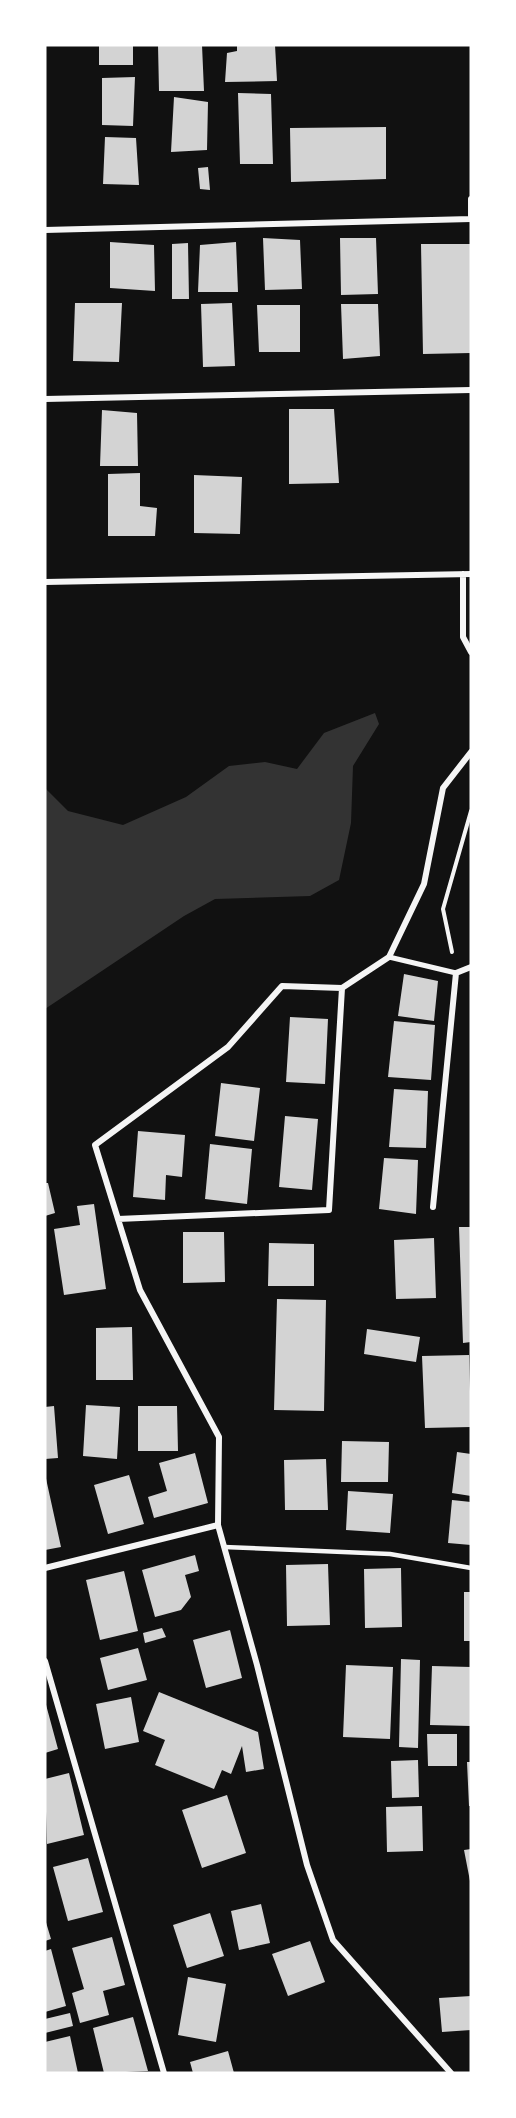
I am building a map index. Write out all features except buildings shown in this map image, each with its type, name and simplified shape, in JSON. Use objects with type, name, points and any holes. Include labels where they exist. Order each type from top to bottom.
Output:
[{"type":"street","points":[[45,230],[471,219],[471,199]]},
{"type":"street","points":[[45,399],[471,390]]},
{"type":"street","points":[[463,574],[463,637],[471,652]]},
{"type":"street","points":[[45,582],[471,574]]},
{"type":"street","points":[[451,2073],[333,1940],[307,1865],[218,1525],[219,1437],[140,1290],[95,1145],[228,1047],[282,986],[342,988],[389,957],[424,884],[443,788],[471,752]]},
{"type":"street","points":[[389,957],[456,973],[471,967]]},
{"type":"street","points":[[433,1207],[456,973]]},
{"type":"street","points":[[118,1219],[328,1210],[342,988]]},
{"type":"street","points":[[45,1568],[218,1525]]},
{"type":"street","points":[[45,1661],[164,2073]]},
{"type":"lane","points":[[224,1547],[390,1554],[471,1568]]},
{"type":"path","points":[[456,973],[442,909],[471,810]]},
{"type":"shaded area","points":[[375,713],[379,724],[353,766],[351,823],[339,880],[310,896],[215,899],[184,916],[45,1009],[45,788],[68,811],[123,825],[186,797],[229,766],[265,762],[297,769],[324,733]]}]
